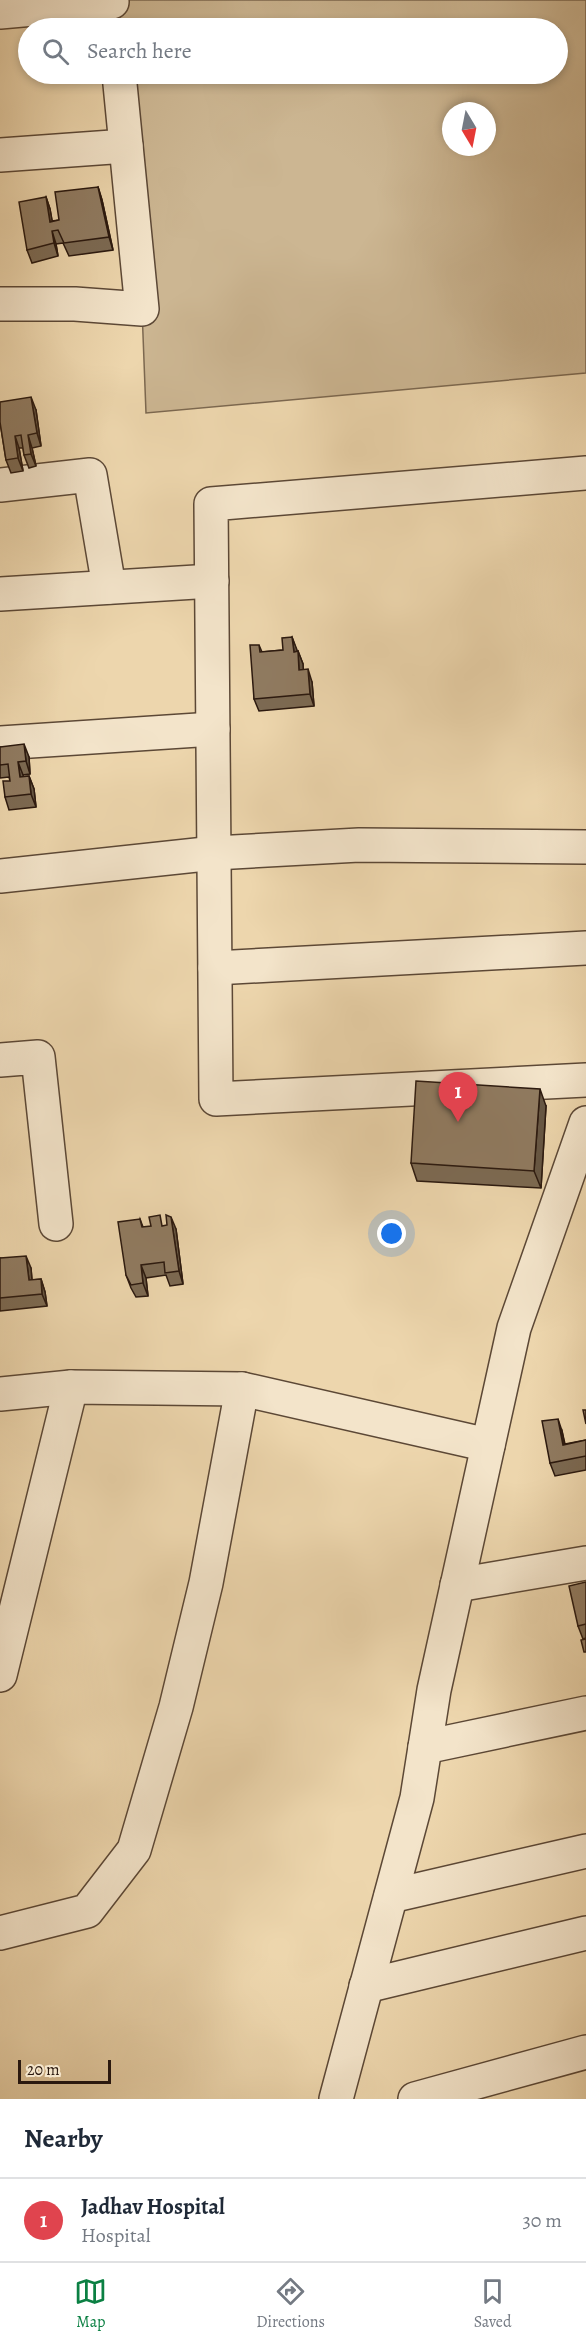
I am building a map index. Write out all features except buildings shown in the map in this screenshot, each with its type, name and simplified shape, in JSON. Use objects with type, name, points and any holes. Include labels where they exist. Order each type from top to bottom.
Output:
[{"type":"street","points":[[0,12],[113,10]]},
{"type":"street","points":[[0,304],[75,304],[142,309],[120,84]]},
{"type":"street","points":[[0,155],[126,146]]},
{"type":"street","points":[[586,473],[212,504],[216,1099],[586,1080]]},
{"type":"street","points":[[0,485],[90,475],[109,588]]},
{"type":"street","points":[[0,594],[212,581]]},
{"type":"street","points":[[0,743],[213,729]]},
{"type":"street","points":[[0,876],[215,853],[359,845],[586,847]]},
{"type":"street","points":[[215,968],[586,948]]},
{"type":"street","points":[[0,1060],[38,1057],[56,1224]]},
{"type":"street","points":[[336,2099],[417,1798],[434,1690],[514,1328],[586,1123]]},
{"type":"street","points":[[0,1394],[71,1387],[242,1389],[488,1446]]},
{"type":"street","points":[[0,1675],[71,1387]]},
{"type":"street","points":[[0,1933],[87,1911],[134,1850],[176,1707],[206,1583],[242,1389]]},
{"type":"street","points":[[457,1586],[586,1563]]},
{"type":"street","points":[[425,1747],[586,1713]]},
{"type":"street","points":[[391,1896],[586,1851]]},
{"type":"street","points":[[366,1986],[586,1933]]},
{"type":"street","points":[[415,2099],[586,2052]]},
{"type":"shaded area","points":[[112,0],[586,0],[586,373],[146,413],[142,309],[120,84],[568,84],[568,18],[114,18]]},
{"type":"place","name":"Jadhav Hospital","points":[[458,1122]]}]
